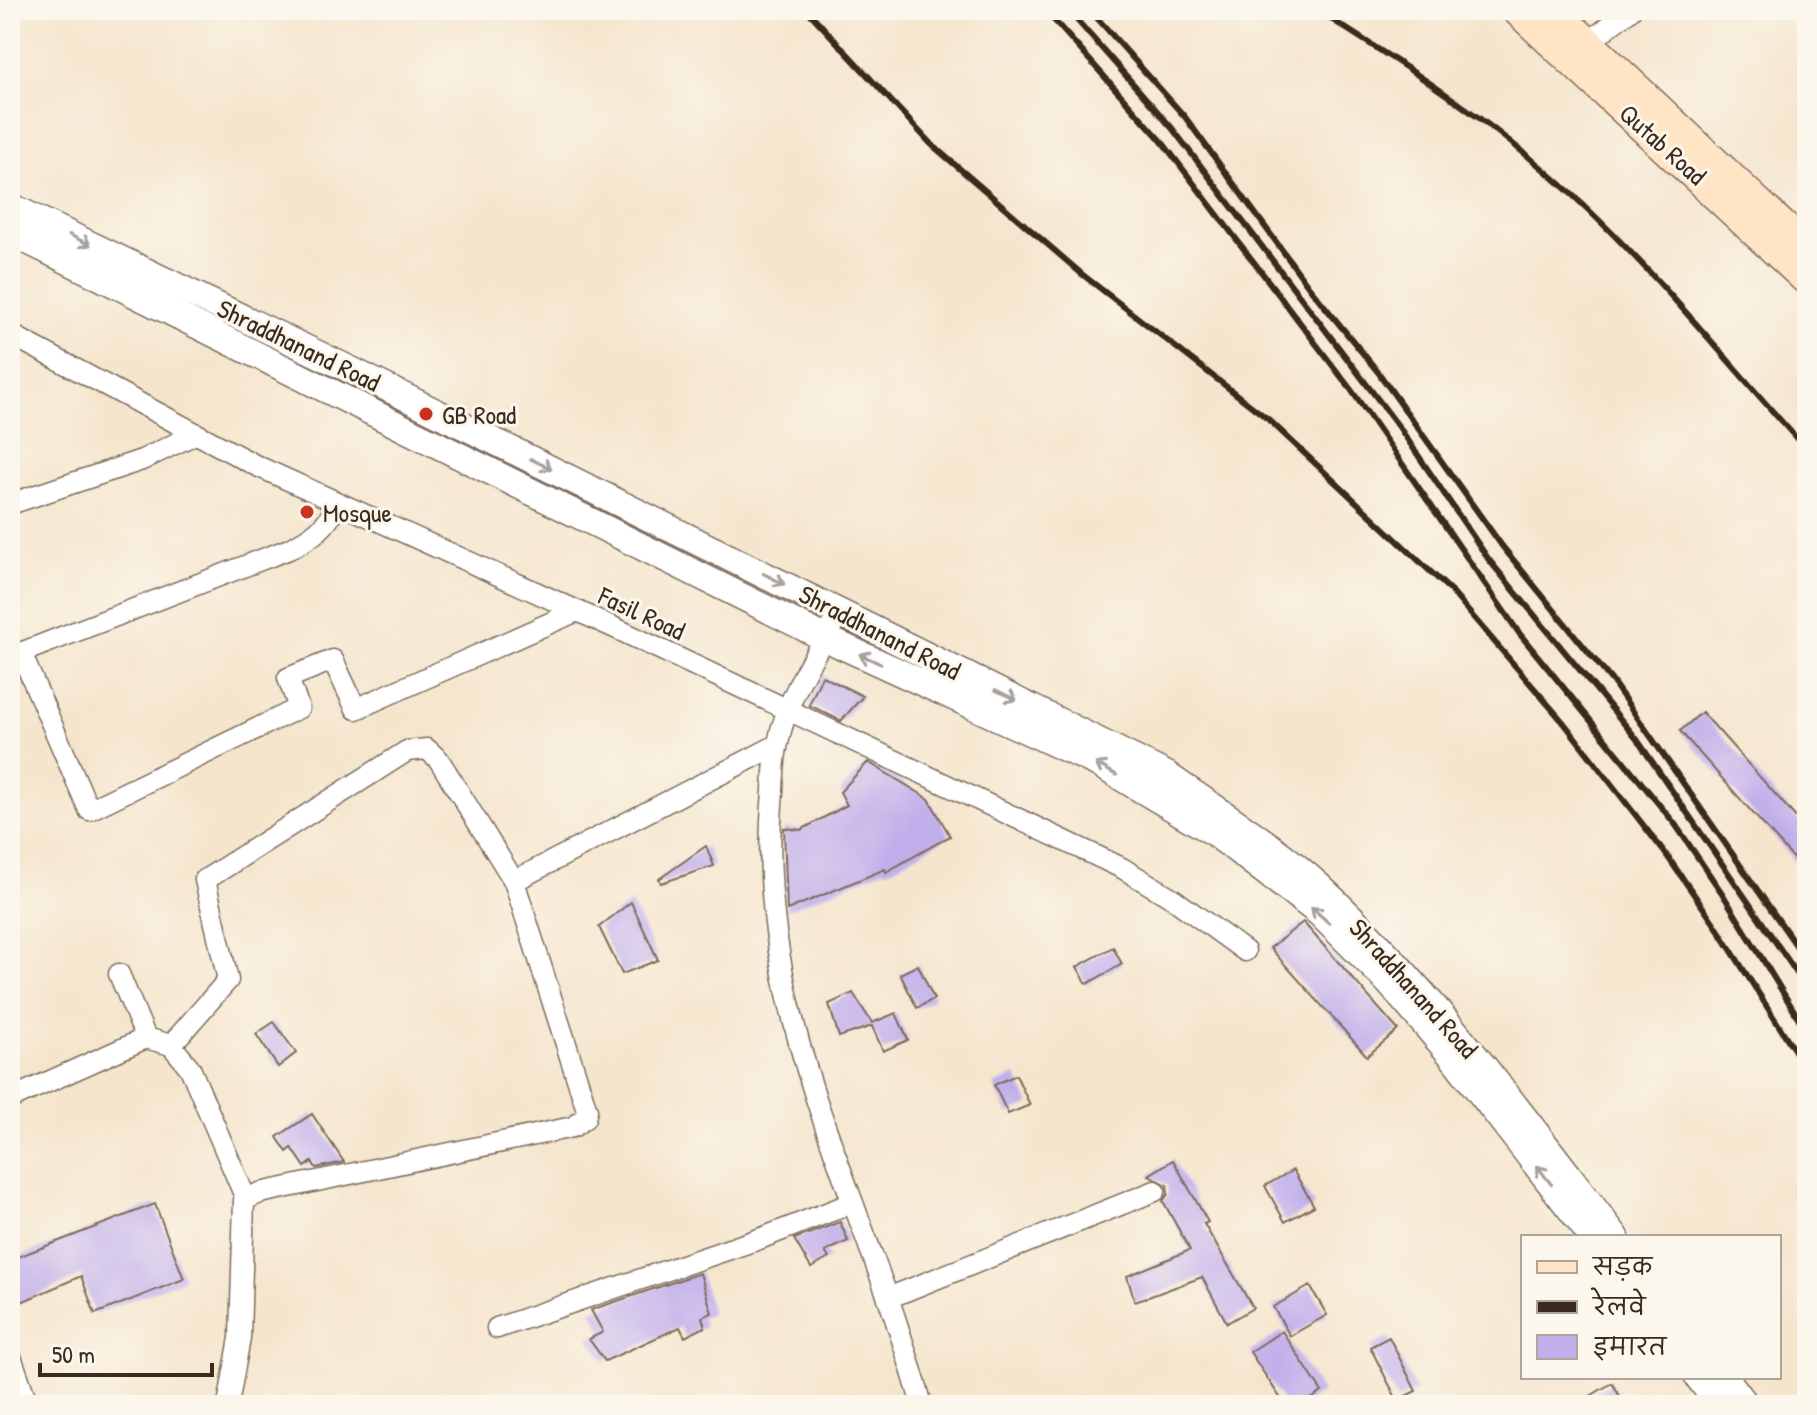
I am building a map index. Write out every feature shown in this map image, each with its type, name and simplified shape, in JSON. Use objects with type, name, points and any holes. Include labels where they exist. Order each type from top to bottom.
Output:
[{"type":"main road","name":"Qutab Road","points":[[1517,10],[1578,51],[1804,241]]},
{"type":"main road","name":"Qutab Road","points":[[1553,10],[1578,51],[1807,280]]},
{"type":"street","points":[[1578,51],[1630,10]]},
{"type":"street","name":"Shraddhanand Road","points":[[10,206],[502,444],[1167,775],[1267,844],[1316,884],[1394,959],[1479,1059],[1614,1235]]},
{"type":"street","name":"Shraddhanand Road","points":[[10,232],[825,638],[1097,763],[1213,832],[1319,913],[1389,983],[1451,1055],[1590,1235]]},
{"type":"street","name":"Fasil Road","points":[[10,334],[193,435],[577,611],[1122,868],[1172,898],[1245,951]]},
{"type":"street","points":[[10,504],[142,460],[193,435]]},
{"type":"street","points":[[490,469],[502,444]]},
{"type":"street","points":[[338,503],[330,520],[313,537],[289,549],[16,655],[89,810],[299,708],[288,678],[333,660],[356,709],[577,611]]},
{"type":"street","points":[[840,612],[787,711],[777,745],[770,835],[777,954],[791,1025],[822,1123],[888,1298],[922,1405]]},
{"type":"street","points":[[514,881],[777,745]]},
{"type":"street","points":[[171,1045],[228,980],[205,880],[407,751],[427,749],[439,760],[514,881],[586,1100],[585,1118],[573,1127],[260,1193],[246,1199],[242,1206],[240,1338],[228,1405]]},
{"type":"street","points":[[119,974],[146,1038]]},
{"type":"street","points":[[10,1099],[146,1038],[171,1045],[190,1068],[246,1199]]},
{"type":"street","points":[[888,1298],[1155,1191]]},
{"type":"street","points":[[497,1328],[762,1238],[852,1203]]},
{"type":"street","points":[[10,1354],[28,1405]]},
{"type":"street","points":[[1700,1379],[1719,1405]]},
{"type":"street","points":[[1726,1379],[1746,1405]]},
{"type":"building","points":[[822,676],[863,696],[841,721],[809,705]]},
{"type":"building","points":[[1702,712],[1807,830],[1807,874],[1680,731]]},
{"type":"building","points":[[868,762],[929,799],[950,836],[886,872],[885,869],[787,910],[784,828],[801,830],[847,805],[840,792]]},
{"type":"building","points":[[706,846],[714,866],[661,883],[659,879]]},
{"type":"building","points":[[631,902],[658,960],[622,974],[599,927]]},
{"type":"building","points":[[1303,922],[1398,1030],[1367,1056],[1270,948]]},
{"type":"building","points":[[1113,947],[1122,964],[1087,984],[1077,967]]},
{"type":"building","points":[[918,965],[934,999],[917,1008],[900,974]]},
{"type":"building","points":[[853,993],[872,1023],[896,1013],[908,1040],[883,1051],[872,1026],[839,1037],[829,1004]]},
{"type":"building","points":[[274,1022],[296,1053],[278,1067],[256,1034]]},
{"type":"building","points":[[1016,1075],[1030,1105],[1008,1114],[994,1085]]},
{"type":"building","points":[[312,1114],[344,1162],[316,1168],[312,1162],[305,1167],[292,1148],[287,1152],[277,1137]]},
{"type":"building","points":[[1173,1160],[1208,1222],[1204,1224],[1253,1308],[1227,1323],[1202,1277],[1135,1302],[1127,1276],[1190,1250],[1163,1201],[1168,1194],[1167,1185],[1149,1175]]},
{"type":"building","points":[[1293,1170],[1314,1206],[1285,1222],[1265,1186]]},
{"type":"building","points":[[155,1204],[184,1279],[95,1314],[81,1276],[10,1307],[10,1260]]},
{"type":"building","points":[[840,1222],[848,1241],[825,1252],[829,1258],[811,1268],[794,1239]]},
{"type":"building","points":[[700,1273],[712,1313],[702,1317],[705,1327],[685,1337],[680,1327],[605,1361],[589,1339],[603,1332],[591,1310]]},
{"type":"building","points":[[1310,1286],[1327,1315],[1290,1336],[1273,1307]]},
{"type":"building","points":[[1282,1331],[1322,1392],[1302,1405],[1285,1405],[1250,1352]]},
{"type":"building","points":[[1389,1337],[1416,1391],[1397,1400],[1370,1347]]},
{"type":"building","points":[[1612,1383],[1625,1405],[1575,1405]]},
{"type":"railway","points":[[807,10],[931,144],[1083,275],[1268,419],[1450,590],[1564,723],[1665,853],[1716,926],[1807,1070]]},
{"type":"railway","points":[[1045,10],[1160,139],[1352,391],[1519,633],[1675,824],[1722,893],[1807,1032]]},
{"type":"railway","points":[[1068,10],[1172,128],[1399,427],[1489,560],[1636,738],[1807,988]]},
{"type":"railway","points":[[1090,10],[1185,117],[1309,287],[1378,372],[1502,546],[1612,681],[1807,961]]},
{"type":"railway","points":[[1317,10],[1457,102],[1572,195],[1642,264],[1807,450]]},
{"type":"place","name":"GB Road","points":[[426,414]]},
{"type":"place","name":"Mosque","points":[[307,512]]}]
